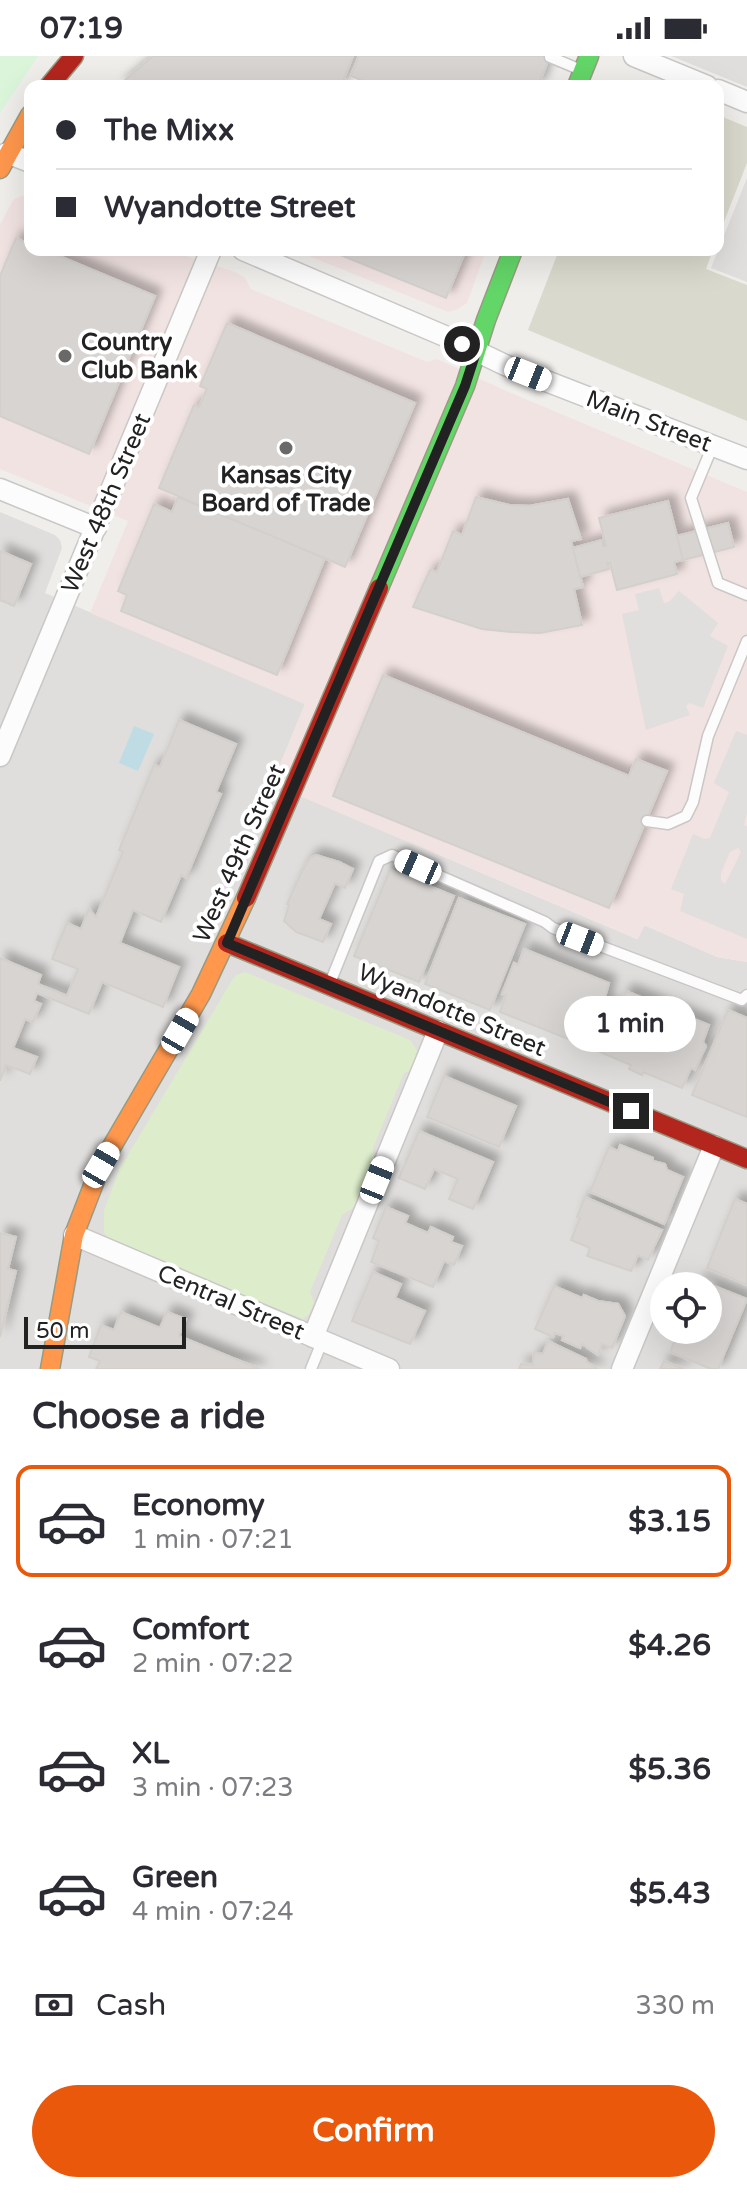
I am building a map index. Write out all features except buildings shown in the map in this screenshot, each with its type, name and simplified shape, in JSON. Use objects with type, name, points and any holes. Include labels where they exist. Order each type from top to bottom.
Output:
[{"type":"main road","points":[[54,80],[74,56]]},
{"type":"main road","points":[[4,161],[24,126]]},
{"type":"main road","name":"West 49th Street","points":[[50,1369],[74,1235],[101,1165],[201,994],[227,943],[465,386],[511,256]]},
{"type":"main road","name":"Wyandotte Street","points":[[227,943],[747,1159]]},
{"type":"street","points":[[634,56],[692,80]]},
{"type":"street","points":[[724,92],[747,102]]},
{"type":"street","points":[[4,161],[24,162]]},
{"type":"street","name":"West 48th Street","points":[[0,756],[209,256]]},
{"type":"street","name":"Main Street","points":[[257,256],[505,365],[747,459]]},
{"type":"street","points":[[0,489],[96,528]]},
{"type":"street","points":[[318,1339],[438,1031]]},
{"type":"street","points":[[622,1369],[714,1146]]},
{"type":"street","name":"Central Street","points":[[74,1235],[389,1369]]},
{"type":"lane","points":[[550,57],[583,71]]},
{"type":"lane","points":[[713,445],[691,498],[718,583],[747,595]]},
{"type":"lane","points":[[647,821],[668,824],[686,816],[693,802],[708,736],[747,641]]},
{"type":"lane","points":[[329,985],[379,861],[392,855],[553,928],[742,1000],[747,995]]},
{"type":"lane","points":[[311,1369],[318,1339]]},
{"type":"shaded area","points":[[671,56],[747,56],[747,87]]},
{"type":"shaded area","points":[[724,117],[747,127],[747,163],[724,222]]},
{"type":"shaded area","points":[[747,178],[747,282],[711,268],[716,256],[724,256],[724,236]]},
{"type":"shaded area","points":[[24,195],[24,256],[186,256],[235,272],[245,278],[251,289],[427,362],[437,359],[747,492],[747,962],[717,957],[645,925],[638,939],[272,784],[305,704],[90,613],[128,521],[0,469],[0,224],[14,199]]},
{"type":"shaded area","points":[[309,256],[484,256],[467,303],[448,312]]},
{"type":"shaded area","points":[[557,256],[711,256],[706,269],[747,285],[747,421],[528,330]]},
{"type":"shaded area","points":[[0,512],[55,535],[60,540],[62,548],[45,593],[305,704],[272,784],[637,939],[644,925],[717,957],[747,962],[747,1369],[0,1369]]},
{"type":"shaded area","points":[[659,588],[664,603],[679,591],[718,623],[710,636],[728,646],[703,708],[689,703],[686,706],[690,715],[646,730],[622,614],[639,610],[635,594]]},
{"type":"shaded area","points":[[736,731],[747,735],[747,813],[744,825],[747,827],[747,939],[680,911],[684,894],[671,889],[693,834],[710,838],[729,792],[714,783]],"holes":[[[738,848],[741,852],[725,884],[721,881],[721,873],[730,852]]]},
{"type":"green space","points":[[0,56],[38,56],[0,113]]},
{"type":"green space","points":[[245,972],[410,1040],[418,1052],[412,1070],[404,1073],[373,1148],[374,1160],[354,1207],[342,1215],[310,1292],[314,1303],[303,1319],[113,1243],[104,1233],[104,1210],[119,1170],[231,982],[236,975]]},
{"type":"water","points":[[134,726],[154,734],[138,771],[119,763]]},
{"type":"traffic: fast","points":[[579,80],[589,56]]},
{"type":"traffic: fast","points":[[379,588],[465,386],[511,256]]},
{"type":"traffic: slow","points":[[0,169],[24,126]]},
{"type":"traffic: slow","points":[[50,1369],[74,1235],[101,1165],[201,994],[246,898]]},
{"type":"traffic: jam","points":[[54,80],[74,56]]},
{"type":"traffic: jam","points":[[246,898],[379,588]]},
{"type":"traffic: jam","points":[[227,943],[747,1159]]},
{"type":"place","name":"Country Club Bank","points":[[65,356]]},
{"type":"place","name":"Kansas City Board of Trade","points":[[286,448]]},
{"type":"route","points":[[462,344],[476,352],[465,386],[227,943],[631,1111]]}]
